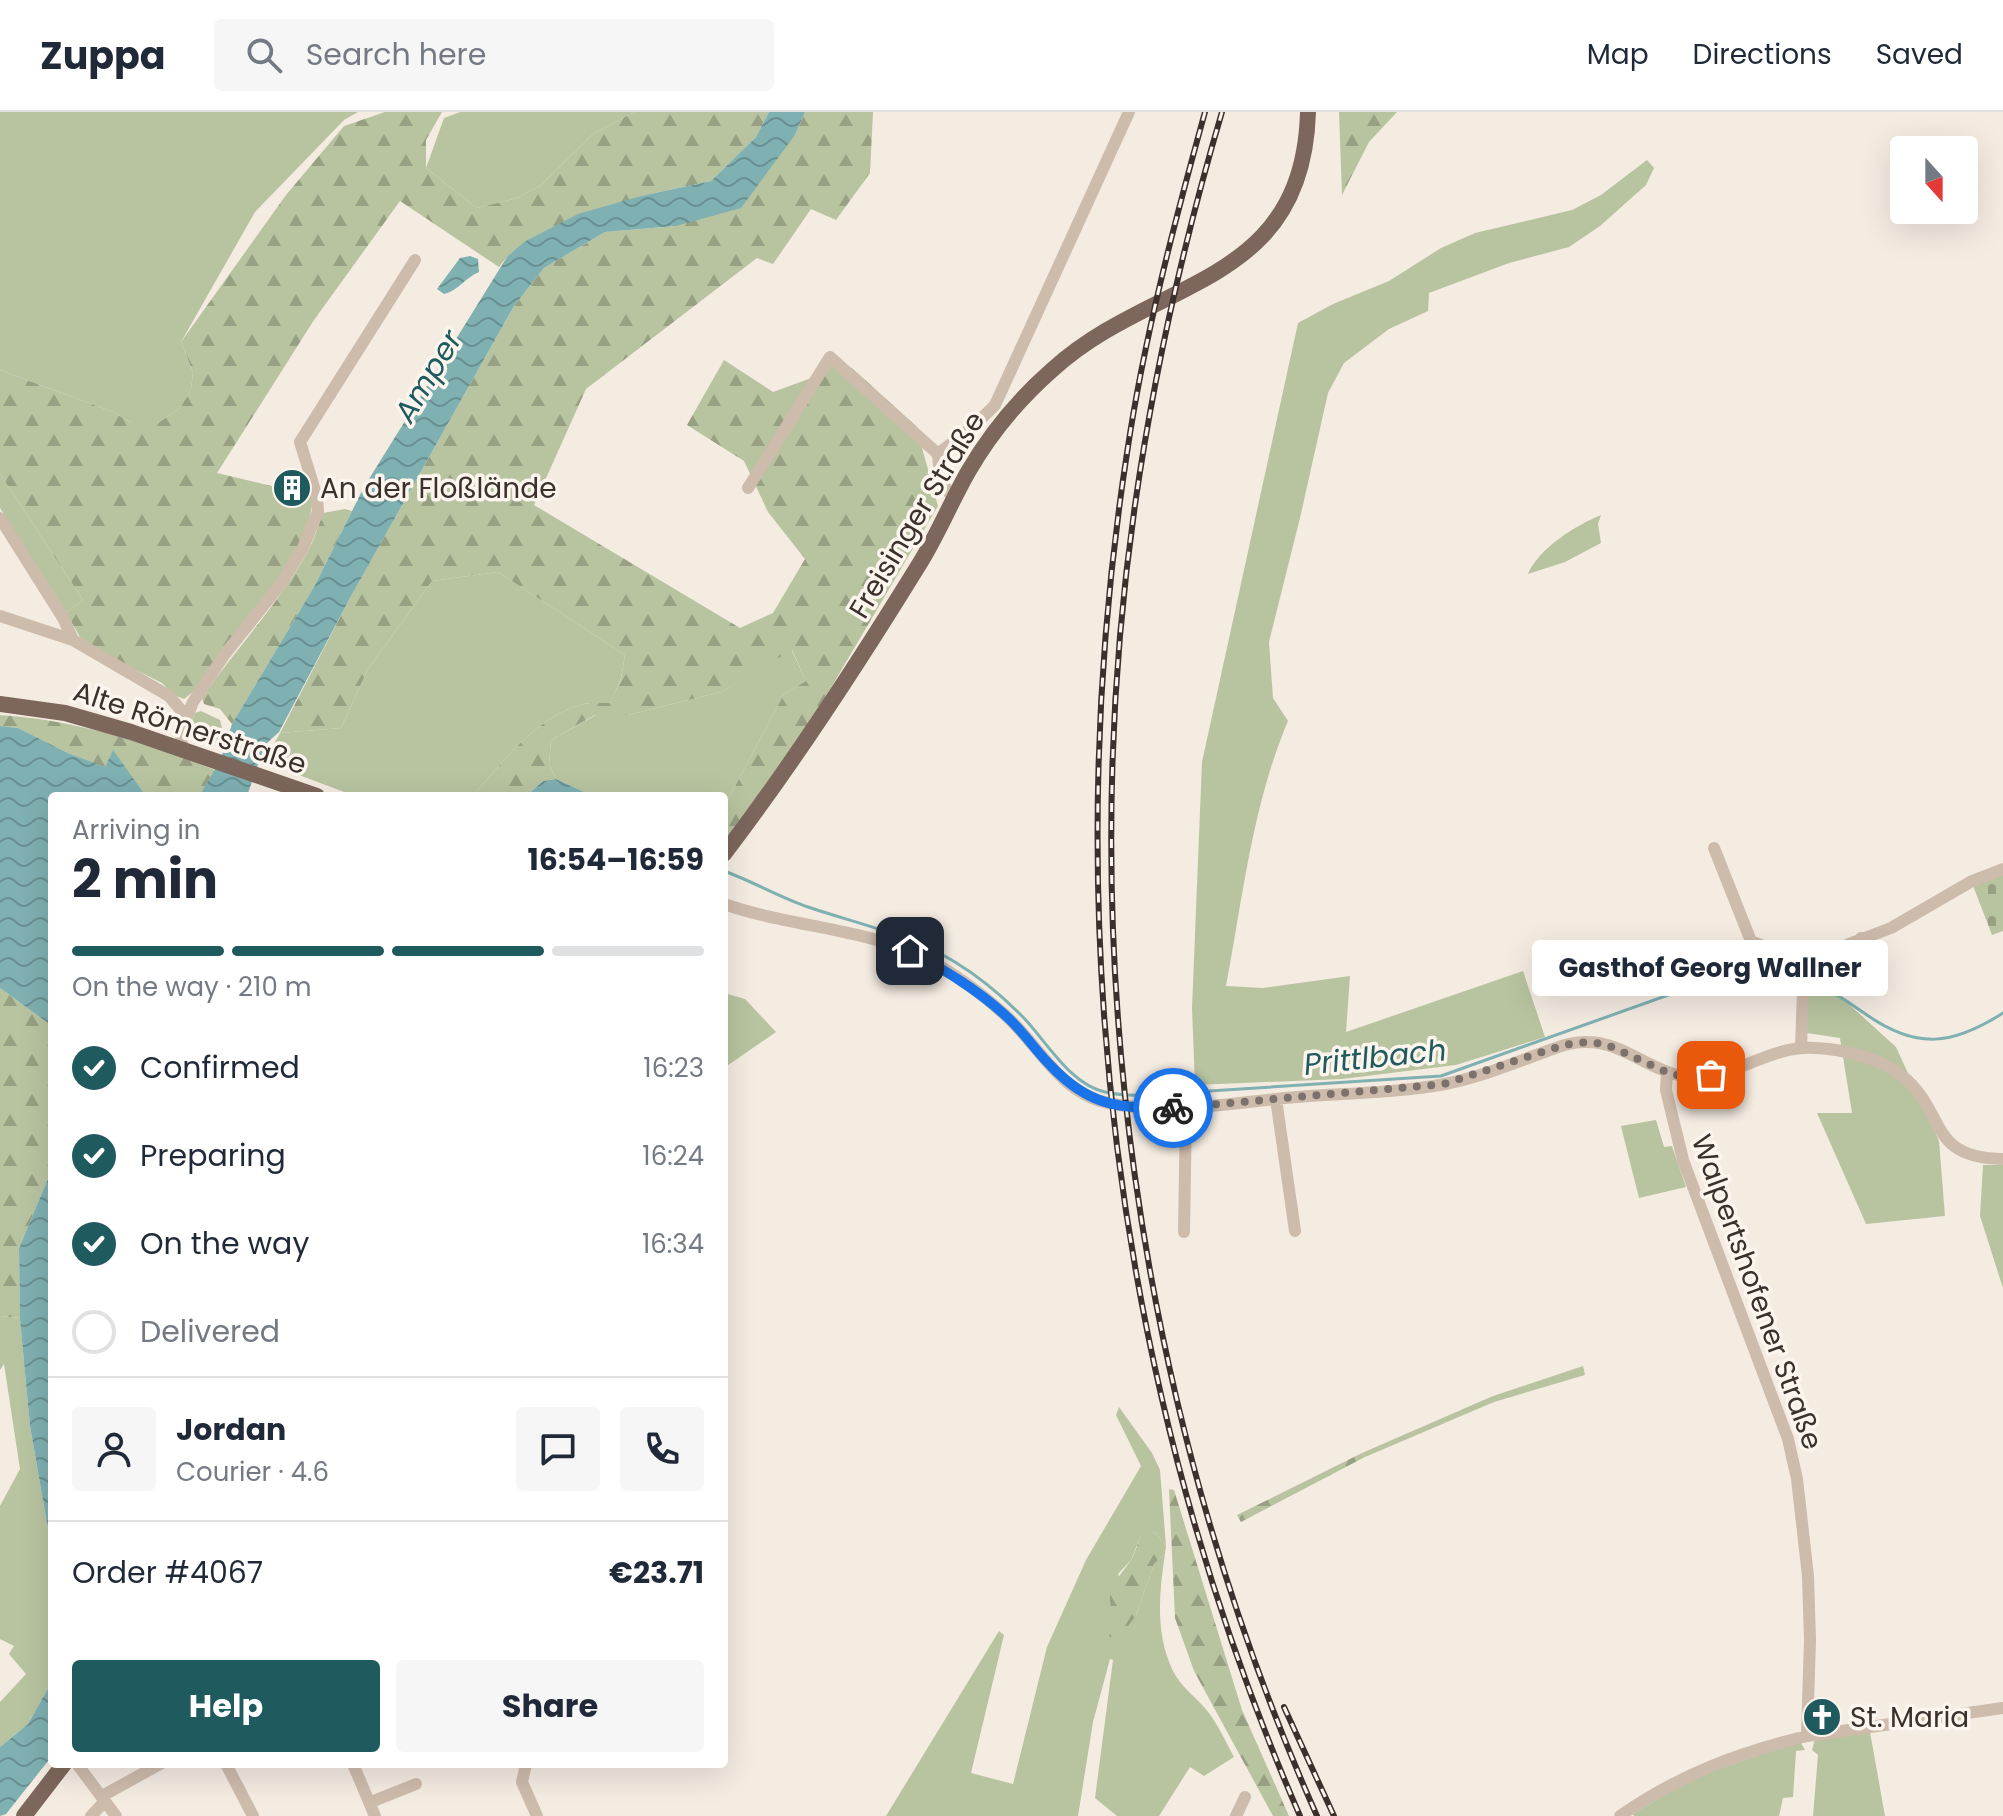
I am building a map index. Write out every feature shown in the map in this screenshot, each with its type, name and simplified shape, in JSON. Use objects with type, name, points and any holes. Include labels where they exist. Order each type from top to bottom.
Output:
[{"type":"main road","name":"Freisinger Straße","points":[[728,849],[859,660],[922,559],[989,438],[1051,370],[1079,347],[1106,330],[1217,274],[1259,241],[1283,209],[1298,179],[1306,150],[1308,112]]},
{"type":"main road","name":"Alte Römerstraße","points":[[0,704],[65,713],[210,757],[306,792]]},
{"type":"main road","points":[[24,1816],[61,1768]]},
{"type":"street","points":[[938,454],[995,405],[1129,112]]},
{"type":"street","points":[[182,749],[181,732],[186,716],[225,654],[280,585],[303,548],[318,511],[300,442],[415,260]]},
{"type":"street","points":[[748,488],[830,357],[938,454],[940,479],[954,500]]},
{"type":"street","points":[[0,518],[63,618],[73,640]]},
{"type":"street","points":[[0,616],[73,640],[169,696],[186,716]]},
{"type":"street","points":[[1714,848],[1751,941],[1804,961],[1891,928],[1972,881],[2003,869]]},
{"type":"street","points":[[728,905],[850,933],[910,951],[963,982],[1004,1013],[1051,1067],[1082,1094],[1097,1101],[1138,1108],[1180,1108],[1444,1084],[1564,1045],[1586,1042],[1605,1044],[1667,1073],[1691,1077],[1711,1075],[1777,1052],[1801,1048],[1831,1050],[1887,1066],[1903,1076],[1920,1094],[1940,1130],[1955,1147],[1971,1157],[2003,1159]]},
{"type":"street","points":[[1861,938],[1875,984]]},
{"type":"street","points":[[1801,1048],[1804,961]]},
{"type":"street","name":"Walpertshofener Straße","points":[[1667,1073],[1666,1090],[1683,1160],[1788,1439],[1797,1479],[1810,1607],[1807,1736]]},
{"type":"street","points":[[1276,1099],[1295,1231]]},
{"type":"street","points":[[1180,1108],[1184,1232]]},
{"type":"street","points":[[1620,1816],[1660,1789],[1747,1752],[1807,1736],[2003,1708]]},
{"type":"street","points":[[80,1768],[116,1816]]},
{"type":"street","points":[[91,1816],[104,1798],[153,1768]]},
{"type":"street","points":[[228,1768],[253,1816]]},
{"type":"street","points":[[355,1768],[375,1816]]},
{"type":"street","points":[[525,1768],[522,1782],[537,1816]]},
{"type":"street","points":[[371,1802],[416,1784]]},
{"type":"street","points":[[1236,1816],[1245,1797]]},
{"type":"green space","points":[[0,112],[358,112],[344,120],[255,212],[181,342],[193,372],[191,390],[180,408],[158,423],[132,423],[113,412],[0,370]]},
{"type":"green space","points":[[385,112],[442,112],[426,140],[426,168],[477,208],[517,198],[540,186],[593,134],[634,112],[769,112],[756,137],[711,181],[641,196],[507,257],[499,267],[400,201],[314,320],[217,473],[313,496],[309,520],[284,572],[248,624],[194,691],[184,699],[174,695],[162,683],[84,644],[66,613],[83,600],[0,474],[0,370],[113,412],[132,423],[158,423],[180,408],[191,390],[193,372],[181,342],[286,195],[344,126]]},
{"type":"green space","points":[[460,112],[634,112],[593,134],[540,186],[517,198],[477,208],[426,168],[444,118]]},
{"type":"green space","points":[[805,112],[873,112],[870,173],[836,220],[811,209],[773,264],[757,258],[586,389],[534,505],[740,628],[773,613],[805,559],[768,512],[744,461],[687,425],[724,360],[773,392],[817,376],[822,359],[852,368],[916,426],[938,506],[806,730],[728,836],[728,799],[784,694],[806,681],[792,650],[721,692],[628,715],[595,715],[551,740],[549,764],[556,779],[543,781],[531,792],[476,792],[522,741],[551,718],[584,704],[610,703],[621,679],[625,655],[498,572],[432,581],[368,669],[341,728],[280,733],[350,598],[514,306],[544,268],[605,232],[676,226],[795,135]]},
{"type":"green space","points":[[1339,112],[1397,112],[1369,142],[1342,195]]},
{"type":"green space","points":[[1647,160],[1654,168],[1646,185],[1600,226],[1569,247],[1509,263],[1429,293],[1428,311],[1389,329],[1344,363],[1328,393],[1269,642],[1273,698],[1288,721],[1257,819],[1226,986],[1263,988],[1350,976],[1346,1032],[1523,971],[1545,1037],[1456,1065],[1342,1079],[1195,1085],[1192,1008],[1202,762],[1298,323],[1333,304],[1389,281],[1441,248],[1475,233],[1572,210],[1601,195]]},
{"type":"green space","points":[[0,474],[83,600],[66,613],[0,508]]},
{"type":"green space","points":[[345,509],[352,511],[315,585],[232,724],[220,709],[204,704],[202,698],[296,572],[312,544],[323,513]]},
{"type":"green space","points":[[1601,515],[1598,524],[1601,543],[1565,562],[1528,574],[1540,556],[1559,539]]},
{"type":"green space","points":[[498,572],[625,655],[621,678],[610,704],[584,704],[551,718],[522,741],[476,792],[344,792],[264,762],[280,733],[341,728],[368,669],[432,581]]},
{"type":"green space","points":[[791,649],[806,681],[784,694],[728,799],[728,792],[584,792],[556,779],[549,764],[551,740],[596,715],[628,715],[721,692]]},
{"type":"green space","points":[[201,711],[220,720],[222,728],[217,743],[198,739],[189,729],[195,713]]},
{"type":"green space","points":[[0,715],[83,727],[162,750],[215,770],[201,792],[143,792],[113,751],[105,768],[18,728],[0,726]]},
{"type":"green space","points":[[2003,871],[2003,931],[1992,935],[1972,883]]},
{"type":"green space","points":[[0,988],[48,1023],[48,1179],[19,1248],[20,1318],[0,1316]]},
{"type":"green space","points":[[1808,988],[1841,997],[1896,1047],[1939,1141],[1945,1216],[1866,1224],[1817,1113],[1852,1113],[1840,1038],[1807,1033]]},
{"type":"green space","points":[[728,994],[745,999],[776,1032],[728,1065]]},
{"type":"green space","points":[[1656,1120],[1664,1147],[1672,1146],[1686,1187],[1639,1198],[1621,1126]]},
{"type":"green space","points":[[1983,1165],[2003,1165],[2003,1288],[1980,1216]]},
{"type":"green space","points":[[0,1316],[20,1318],[30,1426],[48,1529],[48,1688],[28,1724],[0,1747],[0,1702],[26,1674],[9,1654],[14,1646],[0,1639],[0,1506],[20,1469],[4,1364],[0,1370]]},
{"type":"green space","points":[[1583,1366],[1585,1375],[1494,1402],[1365,1457],[1362,1453],[1493,1396]]},
{"type":"green space","points":[[1119,1407],[1152,1453],[1160,1470],[1166,1546],[1155,1532],[1141,1535],[1131,1560],[1118,1574],[1136,1615],[1154,1564],[1165,1554],[1160,1613],[1167,1657],[1181,1683],[1213,1718],[1234,1757],[1204,1776],[1190,1767],[1159,1816],[1117,1816],[1095,1798],[1113,1660],[1110,1659],[1093,1722],[1078,1816],[886,1816],[999,1631],[1004,1635],[971,1773],[1013,1784],[1047,1647],[1086,1560],[1141,1466],[1116,1415]]},
{"type":"green space","points":[[1362,1453],[1365,1457],[1241,1522],[1237,1515]]},
{"type":"green space","points":[[1169,1489],[1174,1490],[1242,1710],[1289,1816],[1273,1816],[1194,1671],[1175,1618]]},
{"type":"green space","points":[[1155,1532],[1166,1546],[1165,1554],[1154,1564],[1136,1615],[1121,1636],[1110,1637],[1104,1628],[1112,1609],[1112,1589],[1131,1560],[1141,1534]]},
{"type":"green space","points":[[1870,1732],[1885,1816],[1813,1816],[1818,1755],[1812,1750],[1815,1739]]},
{"type":"green space","points":[[1800,1741],[1805,1750],[1796,1751],[1793,1797],[1783,1798],[1779,1816],[1633,1814],[1692,1778]]},
{"type":"water","points":[[769,112],[805,112],[795,135],[741,208],[676,226],[605,232],[544,268],[514,306],[350,598],[279,732],[267,743],[248,792],[201,792],[220,761],[232,724],[315,585],[364,487],[507,257],[524,242],[578,214],[711,181],[756,137]]},
{"type":"water","points":[[470,256],[478,259],[479,272],[449,292],[444,294],[437,289],[460,258]]},
{"type":"water","points":[[0,726],[18,728],[105,767],[113,750],[143,792],[48,792],[48,1023],[0,988]]},
{"type":"water","points":[[556,779],[584,792],[531,792],[543,781]]},
{"type":"water","points":[[48,1179],[48,1529],[30,1426],[20,1319],[19,1248]]},
{"type":"water","points":[[48,1688],[48,1761],[6,1814],[0,1816],[0,1747],[28,1724]]},
{"type":"waterway","name":"Prittlbach","points":[[728,873],[808,907],[901,937],[955,962],[1006,1001],[1069,1071],[1092,1087],[1124,1095],[1184,1092]]},
{"type":"waterway","name":"Prittlbach","points":[[1194,1092],[1441,1076],[1716,978],[1748,973],[1800,984]]},
{"type":"waterway","name":"Prittlbach","points":[[1807,985],[1833,993],[1885,1026],[1919,1038],[1935,1039],[1968,1032],[2003,1013]]},
{"type":"railway","points":[[1205,112],[1171,239],[1134,410],[1106,626],[1098,800],[1101,974],[1117,1147],[1145,1319],[1185,1488],[1236,1654],[1300,1816]]},
{"type":"railway","points":[[1222,112],[1171,307],[1135,505],[1117,671],[1111,839],[1117,1006],[1134,1173],[1163,1339],[1203,1501],[1255,1661],[1317,1816]]},
{"type":"railway","points":[[1284,1707],[1334,1816]]},
{"type":"way so far","points":[[1173,1108],[1444,1084],[1564,1045],[1586,1042],[1605,1044],[1673,1075],[1711,1075]]},
{"type":"place","name":"An der Floßlände","points":[[292,488]]},
{"type":"place","name":"Gasthof Georg Wallner","points":[[1711,1075]]},
{"type":"place","name":"St. Maria","points":[[1822,1717]]},
{"type":"route","points":[[910,951],[970,986],[1004,1013],[1051,1067],[1082,1094],[1097,1101],[1138,1108],[1173,1108]]},
{"type":"water label","name":"Amper","points":[[428,376]]}]
